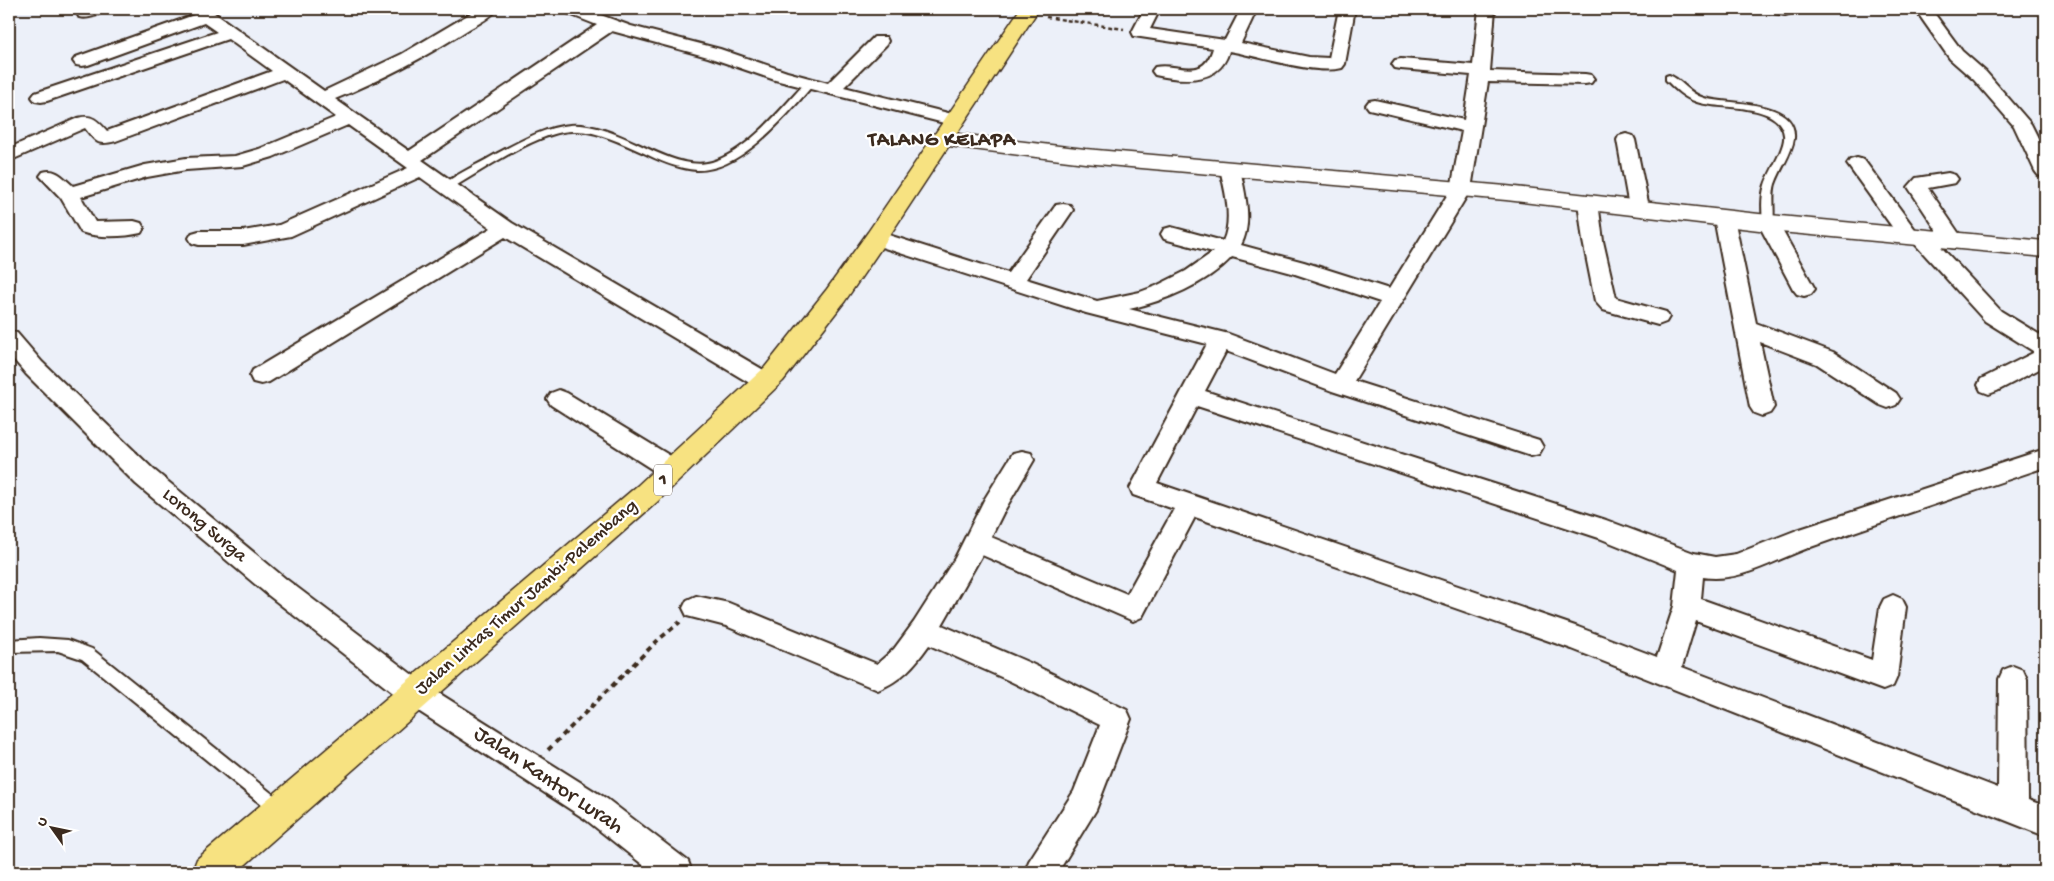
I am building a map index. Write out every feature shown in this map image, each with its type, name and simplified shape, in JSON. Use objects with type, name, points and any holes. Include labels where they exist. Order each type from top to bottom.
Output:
[{"type":"highway","name":"Jalan Lintas Timur Jambi-Palembang","points":[[210,872],[562,570],[673,470],[766,382],[836,295],[1028,11]]},
{"type":"street","points":[[322,98],[350,87],[461,28],[489,9]]},
{"type":"street","points":[[570,9],[609,24],[714,53],[781,76],[832,89],[948,130],[1085,156],[1461,189],[1639,207],[1768,223],[2045,250]]},
{"type":"street","points":[[1152,9],[1140,32],[1226,45],[1309,62],[1336,64],[1347,9]]},
{"type":"street","points":[[1162,71],[1184,75],[1202,72],[1216,65],[1226,45],[1249,9]]},
{"type":"street","points":[[1340,385],[1461,189],[1470,127],[1481,73],[1487,9]]},
{"type":"street","points":[[1923,9],[1931,23],[1956,55],[1980,76],[2022,124],[2045,171]]},
{"type":"street","points":[[82,61],[199,11],[505,228],[766,382]]},
{"type":"street","points":[[199,238],[244,238],[284,231],[344,203],[416,165],[609,24]]},
{"type":"street","points":[[41,97],[230,33]]},
{"type":"street","points":[[832,89],[880,41]]},
{"type":"street","points":[[1401,64],[1481,73],[1585,79]]},
{"type":"street","points":[[12,154],[84,122],[90,123],[102,138],[109,137],[285,72]]},
{"type":"street","points":[[1375,105],[1470,127]]},
{"type":"street","points":[[69,194],[145,171],[186,164],[236,162],[350,118]]},
{"type":"street","points":[[1626,140],[1639,207]]},
{"type":"street","points":[[12,154],[31,163]]},
{"type":"street","points":[[1857,164],[1915,238],[1993,316],[2043,347],[2042,358],[1989,385]]},
{"type":"street","points":[[1094,308],[1142,299],[1180,284],[1216,260],[1227,250],[1235,238],[1235,198],[1230,169]]},
{"type":"street","points":[[50,176],[69,194],[88,227],[93,229],[134,228]]},
{"type":"street","points":[[1948,179],[1923,182],[1918,187],[1954,241]]},
{"type":"street","points":[[1588,202],[1592,241],[1606,301],[1611,305],[1658,317]]},
{"type":"street","points":[[1013,282],[1063,210]]},
{"type":"street","points":[[1724,218],[1762,407]]},
{"type":"street","points":[[1768,223],[1804,289]]},
{"type":"street","points":[[260,376],[505,228]]},
{"type":"street","points":[[1171,234],[1297,267],[1393,298]]},
{"type":"street","points":[[876,238],[1094,308],[1221,340],[1340,385],[1531,447]]},
{"type":"street","points":[[1747,328],[1825,358],[1888,399]]},
{"type":"street","name":"Lorong Surga","points":[[9,339],[34,368],[145,478],[278,587],[416,694]]},
{"type":"street","points":[[1221,340],[1212,353],[1200,380],[1190,395],[1142,488],[1578,639],[2045,822]]},
{"type":"street","points":[[1190,395],[1606,530],[1692,564],[1715,568],[1738,565],[1797,541],[2041,464]]},
{"type":"street","points":[[560,399],[673,470]]},
{"type":"street","points":[[696,608],[729,615],[878,676],[888,673],[896,667],[924,630],[964,566],[993,507],[1022,460]]},
{"type":"street","points":[[975,541],[1133,609],[1189,504]]},
{"type":"street","points":[[1666,673],[1686,606],[1692,564]]},
{"type":"street","points":[[1686,606],[1884,677],[1892,607]]},
{"type":"street","points":[[924,630],[1020,672],[1117,719],[1085,800],[1040,872]]},
{"type":"street","points":[[2012,808],[2013,679]]},
{"type":"street","name":"Jalan Kantor Lurah","points":[[416,694],[596,809],[676,872]]},
{"type":"lane","points":[[1668,78],[1692,97],[1704,101],[1764,109],[1779,116],[1786,124],[1790,137],[1770,184],[1767,198],[1768,223]]},
{"type":"lane","points":[[446,187],[540,136],[569,128],[607,134],[666,158],[698,168],[719,165],[742,149],[786,110],[810,83]]},
{"type":"lane","points":[[9,646],[52,643],[71,646],[87,654],[281,811]]},
{"type":"path","points":[[1028,11],[1140,32]]},
{"type":"path","points":[[530,768],[658,640],[696,608]]},
{"type":"district","name":"TALANG KELAPA","points":[[942,141]]}]
